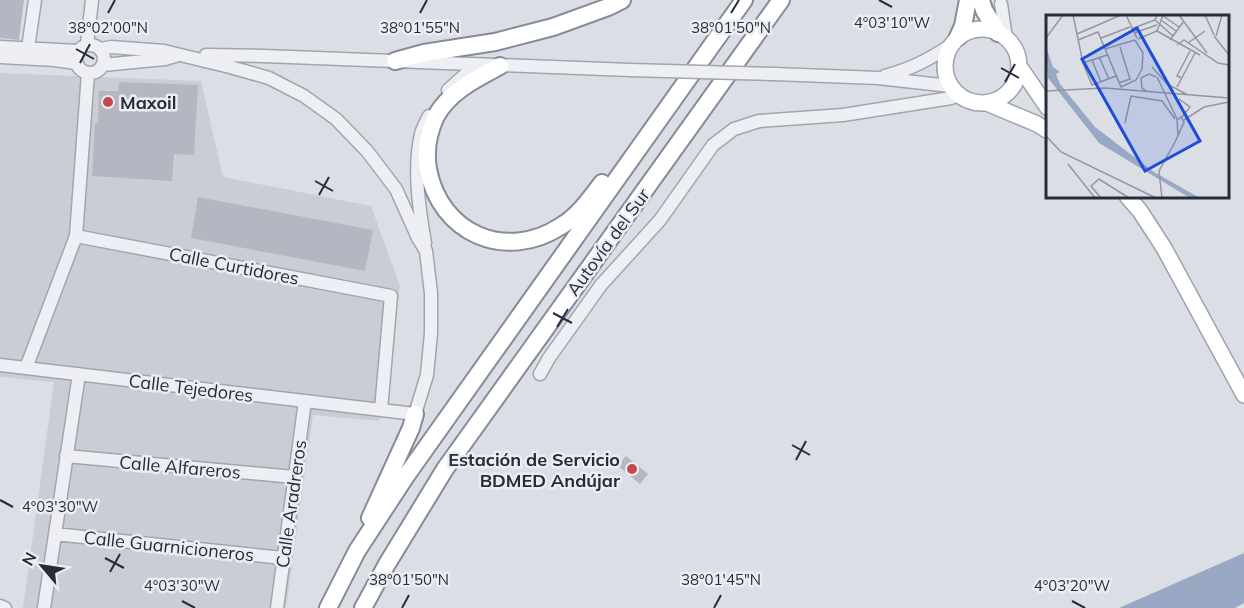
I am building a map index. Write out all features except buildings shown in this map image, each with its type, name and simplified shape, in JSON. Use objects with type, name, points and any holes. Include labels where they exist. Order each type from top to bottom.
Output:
[{"type":"highway","points":[[394,61],[424,53],[495,42],[553,27],[622,0]]},
{"type":"highway","points":[[500,66],[464,86],[437,115],[428,138],[427,161],[430,181],[439,201],[448,214],[463,227],[480,237],[500,242],[521,242],[562,226],[579,212],[734,0]]},
{"type":"highway","name":"Autovía del Sur","points":[[328,608],[357,551],[406,476],[744,0]]},
{"type":"highway","name":"Autovía del Sur","points":[[363,608],[387,564],[445,470],[781,0]]},
{"type":"highway","points":[[955,41],[963,26],[968,0]]},
{"type":"highway","points":[[981,0],[996,31]]},
{"type":"highway","points":[[357,551],[415,414]]},
{"type":"main road","points":[[1019,66],[1013,86],[997,100],[987,103],[966,100],[954,91],[946,76],[944,66],[946,55],[955,41],[967,32],[977,29],[996,31],[1013,46],[1019,66],[1046,106]]},
{"type":"main road","points":[[987,103],[1037,124],[1046,130]]},
{"type":"main road","points":[[1129,198],[1164,248],[1244,395]]},
{"type":"street","points":[[28,48],[35,0]]},
{"type":"street","points":[[0,57],[55,60],[81,53],[95,45],[105,57],[103,65],[97,71],[88,73],[81,69],[81,53],[92,0]]},
{"type":"street","points":[[878,78],[919,64],[955,41]]},
{"type":"street","points":[[0,47],[81,53]]},
{"type":"street","points":[[101,50],[111,47],[164,51],[269,78],[304,96],[336,119],[367,151],[396,189],[418,238],[426,250]]},
{"type":"street","points":[[103,65],[165,59],[179,55],[264,56],[878,78],[954,91],[951,98],[843,115],[759,121],[734,129],[713,145],[660,220],[601,285],[540,374]]},
{"type":"street","points":[[415,414],[427,375],[431,333],[431,293],[419,207],[418,154],[422,131],[434,107],[450,88],[476,65]]},
{"type":"street","points":[[26,368],[76,236],[88,73]]},
{"type":"street","name":"Calle Curtidores","points":[[76,236],[391,296],[381,410]]},
{"type":"street","name":"Calle Tejedores","points":[[0,365],[415,414]]},
{"type":"street","points":[[44,608],[79,374]]},
{"type":"street","name":"Calle Aradreros","points":[[277,608],[305,401]]},
{"type":"street","name":"Calle Alfareros","points":[[66,456],[294,477]]},
{"type":"street","name":"Calle Guarnicioneros","points":[[55,534],[283,558]]},
{"type":"street","points":[[0,606],[5,608]]},
{"type":"shaded area","points":[[0,73],[201,81],[223,177],[371,206],[400,286],[379,421],[313,415],[286,608],[23,608],[54,382],[0,377]]},
{"type":"water","points":[[1244,553],[1244,603],[1235,608],[1119,608]]},
{"type":"place","name":"Maxoil","points":[[108,102]]},
{"type":"place","name":"Estación de Servicio BDMED Andújar","points":[[632,469]]}]
